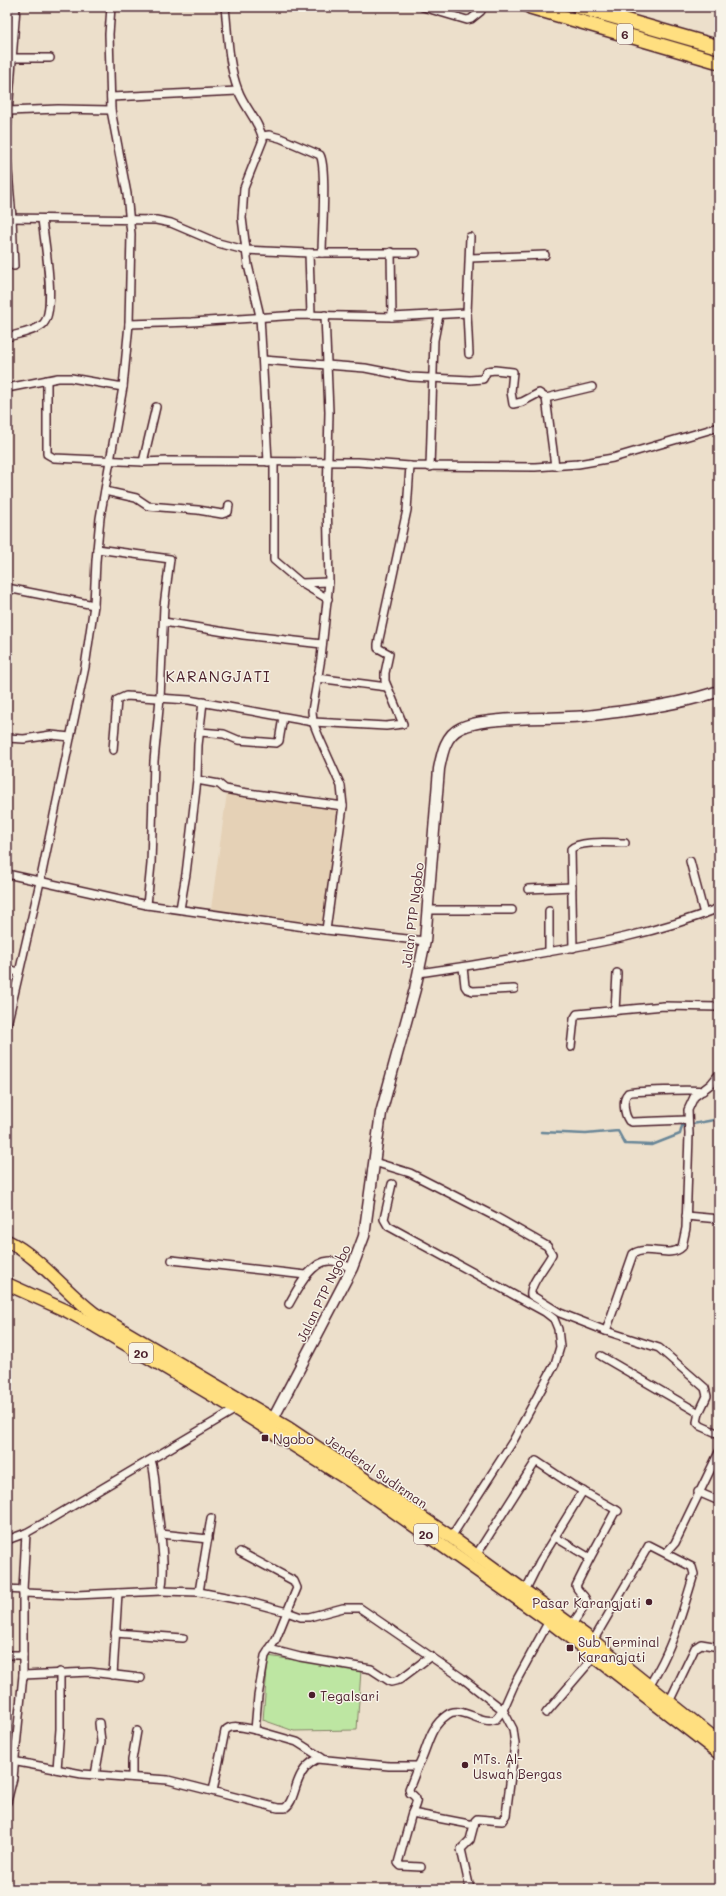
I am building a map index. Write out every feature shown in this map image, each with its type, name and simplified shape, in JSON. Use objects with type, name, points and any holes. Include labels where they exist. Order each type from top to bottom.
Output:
[{"type":"highway","name":"6","points":[[530,7],[719,62]]},
{"type":"highway","name":"6","points":[[579,7],[719,47]]},
{"type":"highway","name":"Jenderal Sudirman","points":[[9,1243],[37,1262],[78,1302],[96,1314],[273,1419],[451,1537],[474,1560],[719,1753]]},
{"type":"highway","name":"Jenderal Sudirman","points":[[7,1284],[75,1316],[236,1409],[296,1445],[474,1560],[525,1591],[593,1641],[719,1742]]},
{"type":"main road","name":"Jalan PTP Ngobo","points":[[273,1419],[352,1268],[364,1236],[384,1100],[419,973],[425,941],[429,910],[439,769],[445,746],[455,731],[467,726],[484,722],[590,716],[655,708],[684,702],[719,691]]},
{"type":"street","points":[[7,128],[16,7]]},
{"type":"street","points":[[7,1025],[40,882],[85,667],[94,605],[97,549],[105,491],[123,387],[129,324],[132,254],[130,219],[110,110],[109,34],[111,7]]},
{"type":"street","points":[[225,7],[233,76],[238,91],[262,136],[262,144],[244,188],[242,218],[246,250],[260,316],[271,462],[274,560],[301,583],[328,599]]},
{"type":"street","points":[[422,7],[467,20],[471,19],[481,11]]},
{"type":"street","points":[[13,58],[50,58]]},
{"type":"street","points":[[111,97],[238,91]]},
{"type":"street","points":[[8,111],[58,109],[110,110]]},
{"type":"street","points":[[262,136],[269,135],[280,138],[320,155],[323,159],[322,252]]},
{"type":"street","points":[[7,160],[14,266]]},
{"type":"street","points":[[10,218],[156,220],[171,223],[218,243],[246,250],[309,253],[416,252]]},
{"type":"street","points":[[7,337],[42,325],[48,318],[51,301],[42,219]]},
{"type":"street","points":[[469,354],[467,313],[470,237]]},
{"type":"street","points":[[391,252],[392,317]]},
{"type":"street","points":[[309,253],[311,315]]},
{"type":"street","points":[[470,258],[545,254]]},
{"type":"street","points":[[129,324],[192,322],[260,316],[325,315],[392,317],[467,313]]},
{"type":"street","points":[[325,315],[329,412],[327,462],[329,582],[328,599],[312,711],[313,722],[341,786],[343,806],[326,930]]},
{"type":"street","points":[[430,467],[434,340],[439,315]]},
{"type":"street","points":[[263,360],[365,368],[411,377],[479,380],[483,379],[487,371],[495,370],[512,372],[511,392],[513,404],[522,402],[539,393],[546,398],[555,466]]},
{"type":"street","points":[[7,388],[47,380],[71,378],[123,387]]},
{"type":"street","points":[[47,380],[47,449],[50,457],[111,462],[358,462],[430,467],[515,468],[555,466],[613,458],[719,427]]},
{"type":"street","points":[[546,398],[592,387]]},
{"type":"street","points":[[143,462],[156,407]]},
{"type":"street","points":[[113,750],[117,700],[133,696],[203,702],[313,722],[386,726],[404,724],[387,687],[385,673],[389,654],[378,648],[378,639],[407,510],[410,466]]},
{"type":"street","points":[[105,491],[136,498],[148,506],[198,510],[222,514],[228,512],[229,505]]},
{"type":"street","points":[[97,549],[170,559],[164,606],[160,698],[154,761],[151,864],[147,905]]},
{"type":"street","points":[[301,583],[329,582]]},
{"type":"street","points":[[7,588],[94,605]]},
{"type":"street","points":[[164,622],[243,635],[322,644]]},
{"type":"street","points":[[317,678],[387,687]]},
{"type":"street","points":[[180,909],[186,874],[197,780],[203,702]]},
{"type":"street","points":[[200,732],[224,734],[238,740],[276,743],[279,741],[283,717]]},
{"type":"street","points":[[7,738],[24,739],[51,735],[70,737]]},
{"type":"street","points":[[197,780],[219,784],[225,789],[241,792],[343,806]]},
{"type":"street","points":[[573,948],[571,850],[575,846],[625,843]]},
{"type":"street","points":[[690,861],[704,914]]},
{"type":"street","points":[[7,874],[147,905],[326,930],[425,941]]},
{"type":"street","points":[[528,889],[572,887]]},
{"type":"street","points":[[419,973],[573,948],[649,932],[719,908]]},
{"type":"street","points":[[429,910],[512,910]]},
{"type":"street","points":[[548,911],[549,952]]},
{"type":"street","points":[[463,967],[465,986],[467,989],[473,991],[514,989]]},
{"type":"street","points":[[7,970],[18,972]]},
{"type":"street","points":[[614,1011],[617,973]]},
{"type":"street","points":[[571,1047],[574,1019],[577,1014],[664,1006],[719,1007]]},
{"type":"street","points":[[606,1331],[633,1254],[638,1251],[674,1251],[680,1249],[684,1243],[689,1134],[688,1110],[691,1100],[715,1080],[719,1074]]},
{"type":"street","points":[[688,1121],[629,1121],[626,1115],[624,1098],[628,1093],[635,1091],[674,1092],[692,1089],[703,1090]]},
{"type":"street","points":[[374,1162],[410,1173],[496,1217],[547,1246],[552,1254],[544,1270],[530,1290],[532,1295],[560,1313],[606,1331],[652,1344],[668,1355],[707,1392],[707,1396],[697,1419],[699,1425],[719,1434]]},
{"type":"street","points":[[392,1184],[384,1219],[388,1226],[545,1312],[554,1318],[558,1329],[560,1347],[556,1364],[513,1442],[451,1537]]},
{"type":"street","points":[[686,1216],[719,1219]]},
{"type":"street","points":[[172,1260],[306,1275]]},
{"type":"street","points":[[289,1304],[306,1275],[318,1266],[331,1261],[352,1268]]},
{"type":"street","points":[[601,1356],[699,1413]]},
{"type":"street","points":[[7,1540],[26,1533],[236,1409]]},
{"type":"street","points":[[666,1553],[675,1543],[698,1492],[719,1452]]},
{"type":"street","points":[[151,1460],[155,1472],[161,1534],[163,1580],[161,1591]]},
{"type":"street","points":[[474,1560],[536,1461],[583,1491],[617,1510],[576,1586],[578,1592],[586,1598],[587,1603],[571,1626]]},
{"type":"street","points":[[525,1591],[583,1491]]},
{"type":"street","points":[[698,1492],[719,1500]]},
{"type":"street","points":[[199,1592],[211,1518]]},
{"type":"street","points":[[7,1802],[15,1761],[23,1675],[23,1592],[26,1533]]},
{"type":"street","points":[[161,1534],[208,1539]]},
{"type":"street","points":[[555,1537],[590,1558]]},
{"type":"street","points":[[593,1641],[649,1545],[692,1566],[694,1574],[673,1642],[649,1686]]},
{"type":"street","points":[[240,1552],[262,1562],[296,1584],[297,1588],[276,1639],[269,1649],[262,1667],[255,1730]]},
{"type":"street","points":[[7,1589],[23,1592],[63,1595],[161,1591],[199,1592],[246,1601],[301,1617],[309,1617],[343,1608],[360,1608],[431,1656],[503,1710],[513,1730],[515,1744],[506,1815],[502,1821],[477,1819],[475,1821],[470,1840],[461,1849],[470,1889]]},
{"type":"street","points":[[113,1675],[118,1593]]},
{"type":"street","points":[[421,1867],[401,1866],[398,1863],[417,1799],[410,1793],[409,1789],[423,1756],[429,1736],[449,1713],[458,1712],[493,1720],[503,1710],[514,1685],[549,1620]]},
{"type":"street","points":[[115,1633],[183,1638]]},
{"type":"street","points":[[670,1702],[695,1648],[701,1644],[719,1647]]},
{"type":"street","points":[[269,1649],[300,1657],[371,1669],[391,1682],[400,1680],[431,1656]]},
{"type":"street","points":[[7,1655],[23,1655]]},
{"type":"street","points":[[546,1713],[595,1656]]},
{"type":"street","points":[[23,1675],[60,1672],[141,1678]]},
{"type":"street","points":[[57,1769],[60,1729],[60,1672]]},
{"type":"street","points":[[96,1775],[101,1742],[99,1723]]},
{"type":"street","points":[[213,1791],[225,1731],[227,1728],[231,1727],[255,1730],[297,1742],[322,1758],[363,1764],[418,1766]]},
{"type":"street","points":[[132,1777],[132,1760],[137,1731]]},
{"type":"street","points":[[7,1760],[96,1775],[168,1780],[278,1808],[285,1808],[290,1802],[304,1768],[310,1763],[322,1758]]},
{"type":"street","points":[[412,1813],[474,1825]]},
{"type":"shaded area","points":[[227,793],[341,807],[324,925],[211,909]]},
{"type":"green space","name":"Tegalsari","points":[[268,1656],[361,1670],[357,1730],[294,1731],[263,1720]]},
{"type":"waterway","points":[[541,1132],[586,1134],[618,1131],[625,1144],[652,1145],[680,1134],[682,1126],[719,1119]]},
{"type":"place","name":"Ngobo","points":[[265,1438]]},
{"type":"place","name":"Pasar Karangjati","points":[[649,1602]]},
{"type":"place","name":"Sub Terminal Karangjati","points":[[570,1648]]},
{"type":"place","name":"Tegalsari","points":[[312,1695]]},
{"type":"place","name":"MTs. Al- Uswah Bergas","points":[[465,1765]]},
{"type":"district","name":"KARANGJATI","points":[[218,676]]}]
